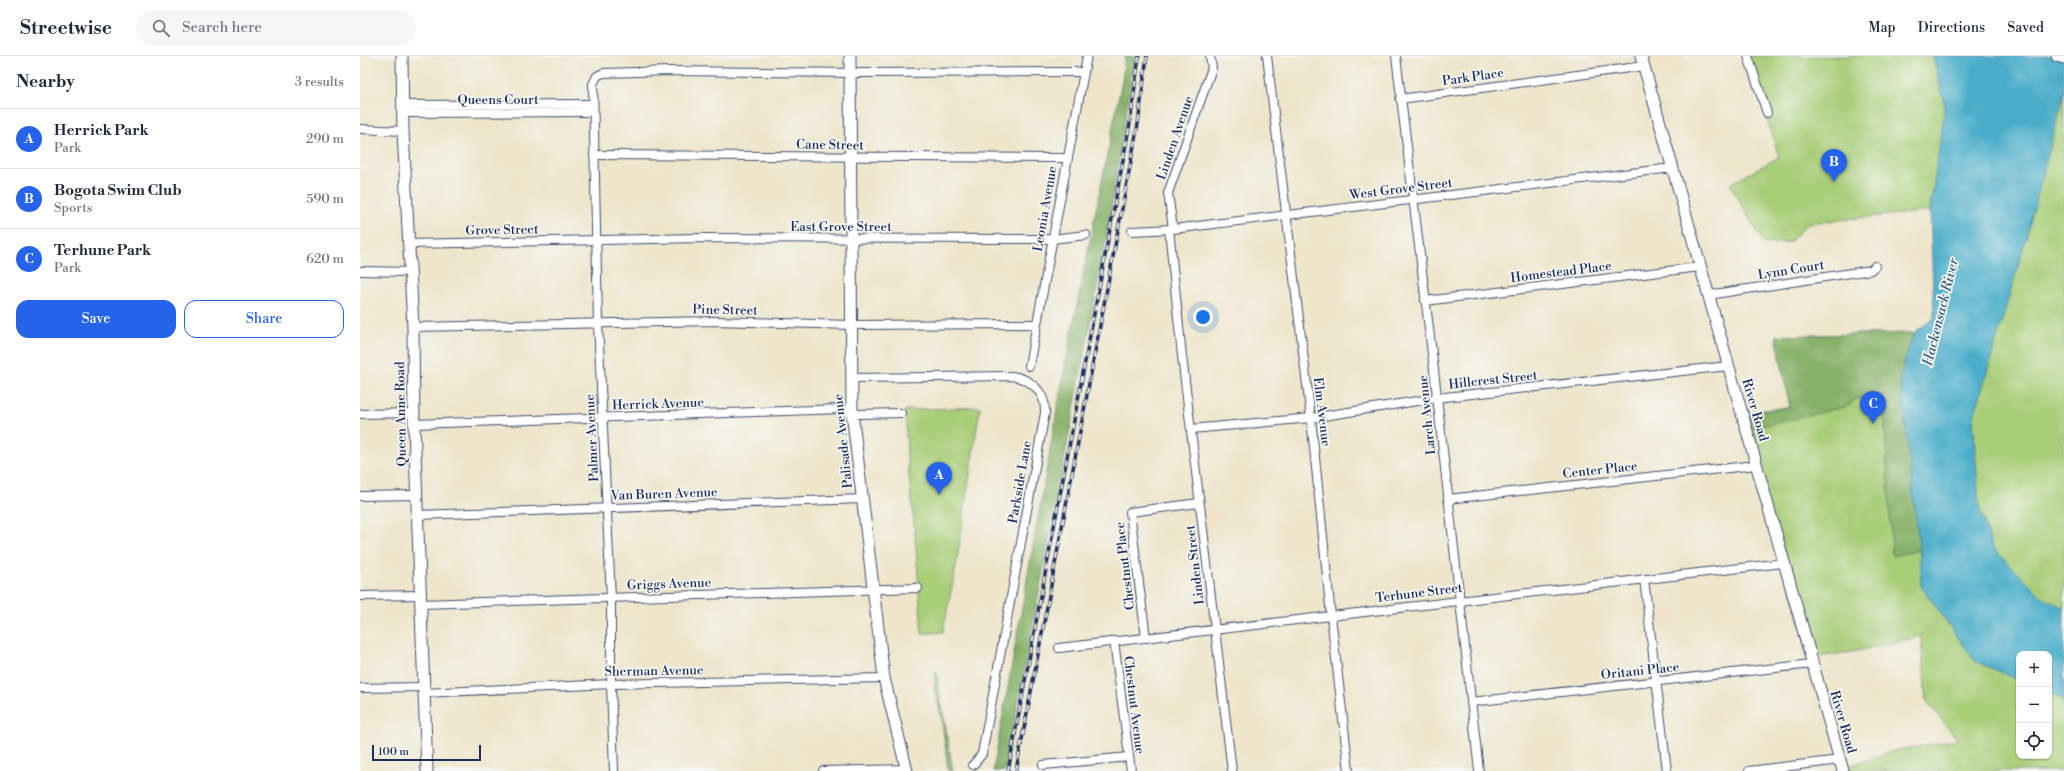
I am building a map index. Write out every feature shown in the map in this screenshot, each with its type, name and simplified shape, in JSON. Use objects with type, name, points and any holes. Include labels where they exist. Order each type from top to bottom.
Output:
[{"type":"street","name":"Queen Anne Road","points":[[402,56],[402,131],[411,272],[417,515],[427,771]]},
{"type":"street","name":"Palisade Avenue","points":[[850,56],[852,412],[884,678],[907,770]]},
{"type":"street","name":"Leonia Avenue","points":[[1029,366],[1066,158],[1086,56]]},
{"type":"street","name":"Linden Avenue","points":[[1182,356],[1168,193],[1212,68],[1210,56]]},
{"type":"street","name":"Elm Avenue","points":[[1267,56],[1311,418],[1331,616],[1349,771]]},
{"type":"street","name":"Larch Avenue","points":[[1396,56],[1478,771]]},
{"type":"street","points":[[1748,56],[1767,113]]},
{"type":"street","points":[[2057,56],[2064,58]]},
{"type":"street","name":"Park Place","points":[[1400,99],[1642,61]]},
{"type":"street","name":"River Road","points":[[1642,61],[1841,766]]},
{"type":"street","name":"Palmer Avenue","points":[[614,771],[608,508],[598,323],[593,108],[593,84],[597,76],[603,73],[670,71],[850,73],[1084,72]]},
{"type":"street","name":"Queens Court","points":[[402,109],[593,108]]},
{"type":"street","points":[[360,128],[402,131]]},
{"type":"street","name":"Cane Street","points":[[594,155],[1066,158]]},
{"type":"street","name":"West Grove Street","points":[[1132,231],[1171,229],[1672,168]]},
{"type":"street","name":"East Grove Street","points":[[596,240],[700,238],[1052,239],[1086,235]]},
{"type":"street","name":"Grove Street","points":[[409,244],[596,240]]},
{"type":"street","name":"Lynn Court","points":[[1708,295],[1871,270],[1875,266]]},
{"type":"street","name":"Homestead Place","points":[[1425,301],[1700,267]]},
{"type":"street","points":[[360,271],[411,272]]},
{"type":"street","name":"Pine Street","points":[[413,327],[715,321],[851,325],[1036,324]]},
{"type":"street","name":"Linden Street","points":[[1182,356],[1232,771]]},
{"type":"street","name":"Hillcrest Street","points":[[1191,430],[1311,418],[1436,398],[1728,366]]},
{"type":"street","name":"Parkside Lane","points":[[852,378],[1012,376],[1024,379],[1033,384],[1040,391],[1045,404],[1045,412],[982,754],[974,765]]},
{"type":"street","name":"Herrick Avenue","points":[[360,414],[414,418],[603,418],[842,409],[859,414],[901,413]]},
{"type":"street","name":"Center Place","points":[[1448,499],[1756,465]]},
{"type":"street","points":[[360,496],[417,495]]},
{"type":"street","name":"Van Buren Avenue","points":[[417,515],[863,499]]},
{"type":"street","name":"Chestnut Place","points":[[1146,638],[1130,512],[1199,502]]},
{"type":"street","name":"Terhune Street","points":[[1058,648],[1783,563]]},
{"type":"street","points":[[1644,579],[1667,771]]},
{"type":"street","name":"Griggs Avenue","points":[[360,596],[421,599],[611,598],[874,588],[918,588]]},
{"type":"street","name":"Chestnut Avenue","points":[[1114,642],[1131,771]]},
{"type":"street","name":"Oritani Place","points":[[1471,702],[1812,664]]},
{"type":"street","name":"Sherman Avenue","points":[[360,688],[424,690],[884,678]]},
{"type":"street","points":[[1043,765],[1129,757]]},
{"type":"street","points":[[1749,771],[1841,766]]},
{"type":"street","points":[[823,771],[907,770]]},
{"type":"green space","points":[[1125,56],[1135,56],[1107,235],[1005,771],[993,771],[1065,365],[1122,81]]},
{"type":"green space","points":[[1747,56],[1933,56],[1945,107],[1930,211],[1808,223],[1790,242],[1764,244],[1730,184],[1779,157]]},
{"type":"green space","points":[[2064,89],[2064,608],[2043,598],[1992,547],[1979,507],[1973,420],[2024,245]]},
{"type":"green space","points":[[1914,333],[1900,376],[1920,554],[1921,586],[1975,661],[2016,679],[2016,759],[2052,759],[2052,694],[2064,700],[2064,771],[1843,771],[1842,768],[1897,750],[1958,740],[1926,700],[1921,636],[1858,651],[1810,658],[1741,413],[1790,407],[1776,336]]},
{"type":"green space","points":[[1914,333],[1900,376],[1920,550],[1892,556],[1883,395],[1855,399],[1849,406],[1746,430],[1741,413],[1790,407],[1776,336]]},
{"type":"green space","points":[[980,407],[956,566],[943,632],[922,634],[915,534],[907,455],[905,410]]},
{"type":"green space","points":[[936,671],[953,771],[948,771],[942,719],[934,688]]},
{"type":"water","name":"Hackensack River","points":[[1933,56],[2064,56],[2064,89],[2061,106],[2024,245],[1973,420],[1979,507],[1992,547],[2043,598],[2064,608],[2064,674],[2062,675],[2064,678],[2064,700],[2052,694],[2052,651],[2016,651],[2016,679],[1975,661],[1921,586],[1920,554],[1900,376],[1914,333],[1934,318],[1930,211],[1945,107]]},
{"type":"railway","points":[[1008,771],[1130,123],[1139,56]]},
{"type":"railway","points":[[1016,771],[1138,124],[1147,56]]},
{"type":"place","name":"Bogota Swim Club","points":[[1834,182]]},
{"type":"place","name":"Terhune Park","points":[[1873,424]]},
{"type":"place","name":"Herrick Park","points":[[939,495]]}]
